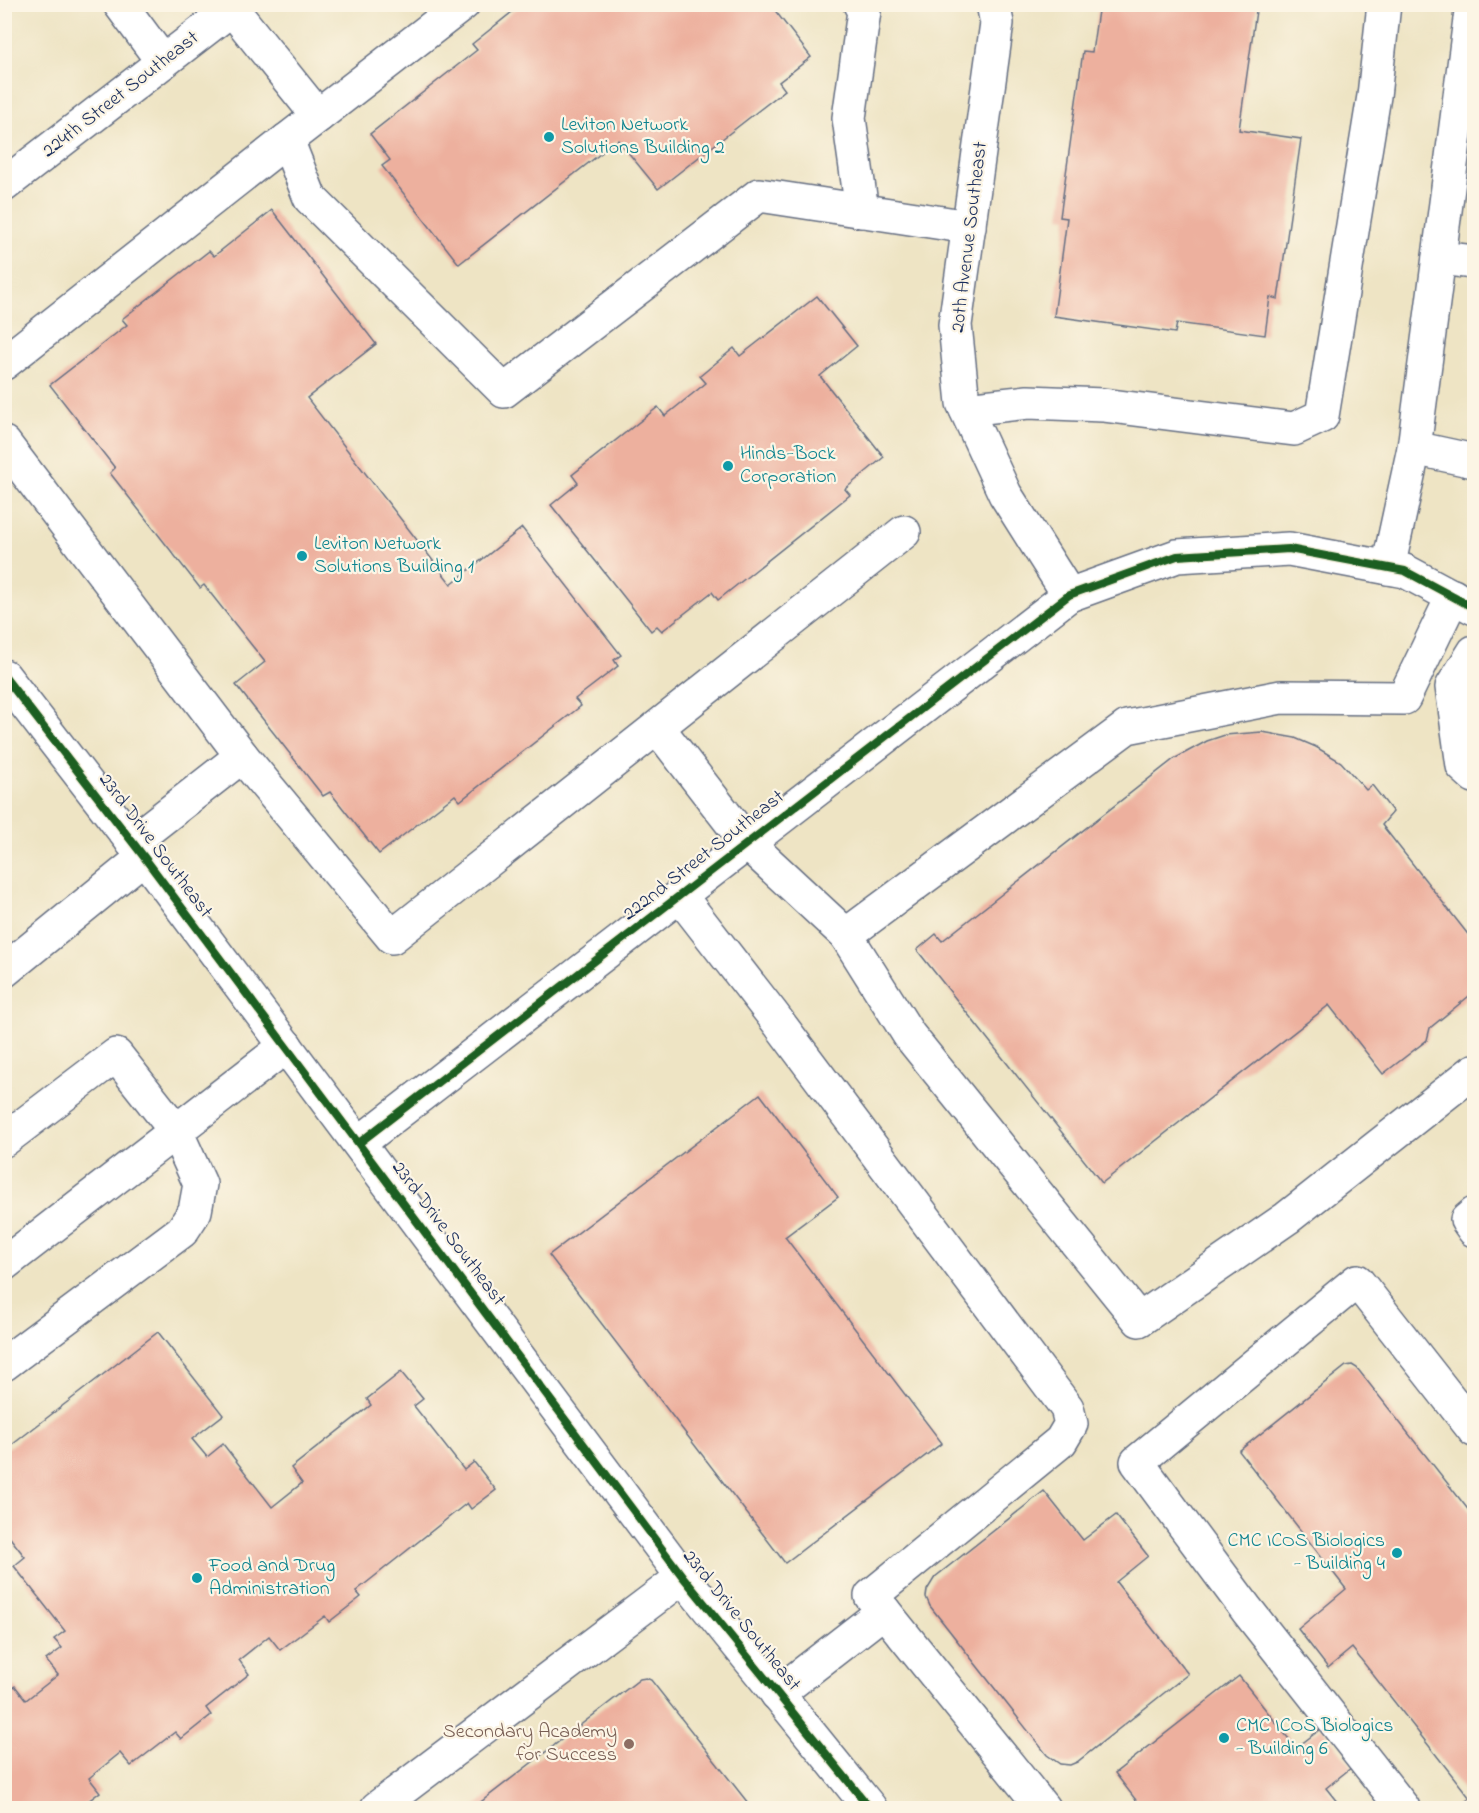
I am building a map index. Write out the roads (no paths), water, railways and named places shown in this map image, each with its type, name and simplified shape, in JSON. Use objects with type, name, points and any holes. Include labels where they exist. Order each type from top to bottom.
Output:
[{"type":"street","points":[[120,4],[163,62]]},
{"type":"street","points":[[4,363],[286,140],[463,4]]},
{"type":"street","points":[[860,4],[864,11],[849,117],[862,211]]},
{"type":"street","name":"20th Avenue Southeast","points":[[993,4],[998,23],[956,325],[963,403],[1005,494],[1069,595]]},
{"type":"street","points":[[966,409],[1028,402],[1103,405],[1294,429],[1322,416],[1374,96],[1384,4]]},
{"type":"street","points":[[1388,568],[1414,447],[1473,4]]},
{"type":"street","points":[[235,7],[318,116]]},
{"type":"street","name":"224th Street Southeast","points":[[4,185],[235,7]]},
{"type":"street","points":[[286,140],[310,198],[504,391],[759,195],[969,227]]},
{"type":"street","points":[[1439,258],[1474,262]]},
{"type":"street","points":[[4,443],[242,756],[392,937],[904,532]]},
{"type":"street","points":[[1414,447],[1474,461]]},
{"type":"street","points":[[846,935],[1127,727],[1281,697],[1404,698],[1464,602],[1406,571],[1289,549],[1177,556],[1069,595]]},
{"type":"street","name":"222nd Street Southeast","points":[[359,1143],[1069,595]]},
{"type":"street","points":[[1474,652],[1452,687],[1463,766],[1474,776]]},
{"type":"street","name":"23rd Drive Southeast","points":[[4,676],[138,849],[683,1577],[870,1809]]},
{"type":"street","points":[[658,728],[747,843],[846,935],[909,1035],[1139,1320],[1287,1218],[1474,1071]]},
{"type":"street","points":[[4,971],[242,756]]},
{"type":"street","points":[[680,896],[772,1014],[1067,1408],[1071,1424],[1061,1441],[871,1596],[1043,1809]]},
{"type":"street","points":[[4,1264],[286,1046]]},
{"type":"street","points":[[4,1140],[116,1055],[176,1131],[200,1184],[195,1211],[182,1231],[4,1364]]},
{"type":"street","points":[[1474,1214],[1467,1220],[1474,1230]]},
{"type":"street","points":[[1403,1809],[1246,1610],[1137,1462],[1358,1281],[1474,1430]]},
{"type":"street","points":[[376,1809],[683,1577]]},
{"type":"street","points":[[777,1694],[884,1611]]},
{"type":"place","name":"Leviton Network Solutions Building 2","points":[[549,137]]},
{"type":"place","name":"Hinds-Bock Corporation","points":[[728,466]]},
{"type":"place","name":"Leviton Network Solutions Building 1","points":[[302,556]]},
{"type":"place","name":"CMC ICOS Biologics - Building 4","points":[[1397,1553]]},
{"type":"place","name":"Food and Drug Administration","points":[[197,1578]]},
{"type":"place","name":"CMC ICOS Biologics - Building 6","points":[[1224,1738]]},
{"type":"place","name":"Secondary Academy for Success","points":[[629,1744]]}]
